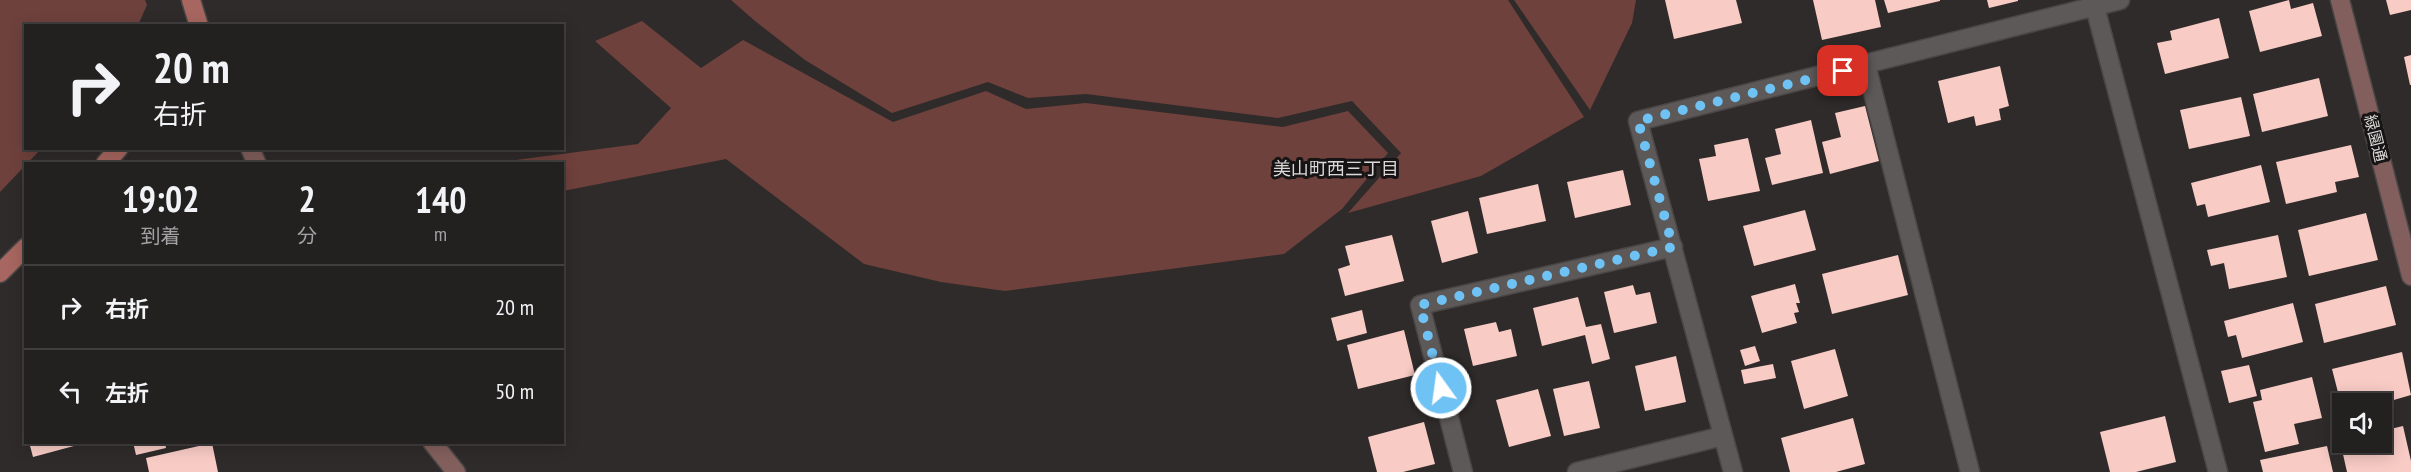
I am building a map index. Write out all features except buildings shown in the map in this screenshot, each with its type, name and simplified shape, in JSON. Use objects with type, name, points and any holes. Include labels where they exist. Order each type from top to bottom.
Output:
[{"type":"main road","points":[[191,0],[198,24]]},
{"type":"main road","points":[[107,162],[117,150]]},
{"type":"main road","points":[[0,273],[24,249]]},
{"type":"street","points":[[1733,472],[1638,121],[2120,0]]},
{"type":"street","name":"緑園通","points":[[2340,0],[2411,276]]},
{"type":"street","points":[[2095,7],[2218,472]]},
{"type":"street","points":[[1866,65],[1970,472]]},
{"type":"street","points":[[1463,472],[1420,305],[1673,247]]},
{"type":"street","points":[[1577,472],[1724,436]]},
{"type":"street","points":[[434,444],[456,472]]},
{"type":"shaded area","points":[[0,0],[145,0],[147,5],[138,24],[24,24],[24,150],[40,150],[29,162],[24,162],[24,167],[0,192]]},
{"type":"shaded area","points":[[731,0],[1508,0],[1584,117],[1481,176],[1348,213],[1401,153],[1352,101],[1278,118],[1086,94],[1028,98],[988,82],[892,113],[805,60]]},
{"type":"shaded area","points":[[1514,0],[1636,0],[1632,23],[1590,110]]},
{"type":"shaded area","points":[[642,21],[701,68],[743,40],[893,122],[986,91],[1026,109],[1086,103],[1283,127],[1348,111],[1388,153],[1342,209],[1284,254],[1005,291],[941,282],[864,264],[726,159],[564,191],[564,162],[501,162],[638,144],[671,108],[595,41]]},
{"type":"district","name":"美山町西三丁目","points":[[1336,169]]},
{"type":"route","points":[[1441,388],[1420,305],[1673,247],[1638,121],[1843,71]]}]
